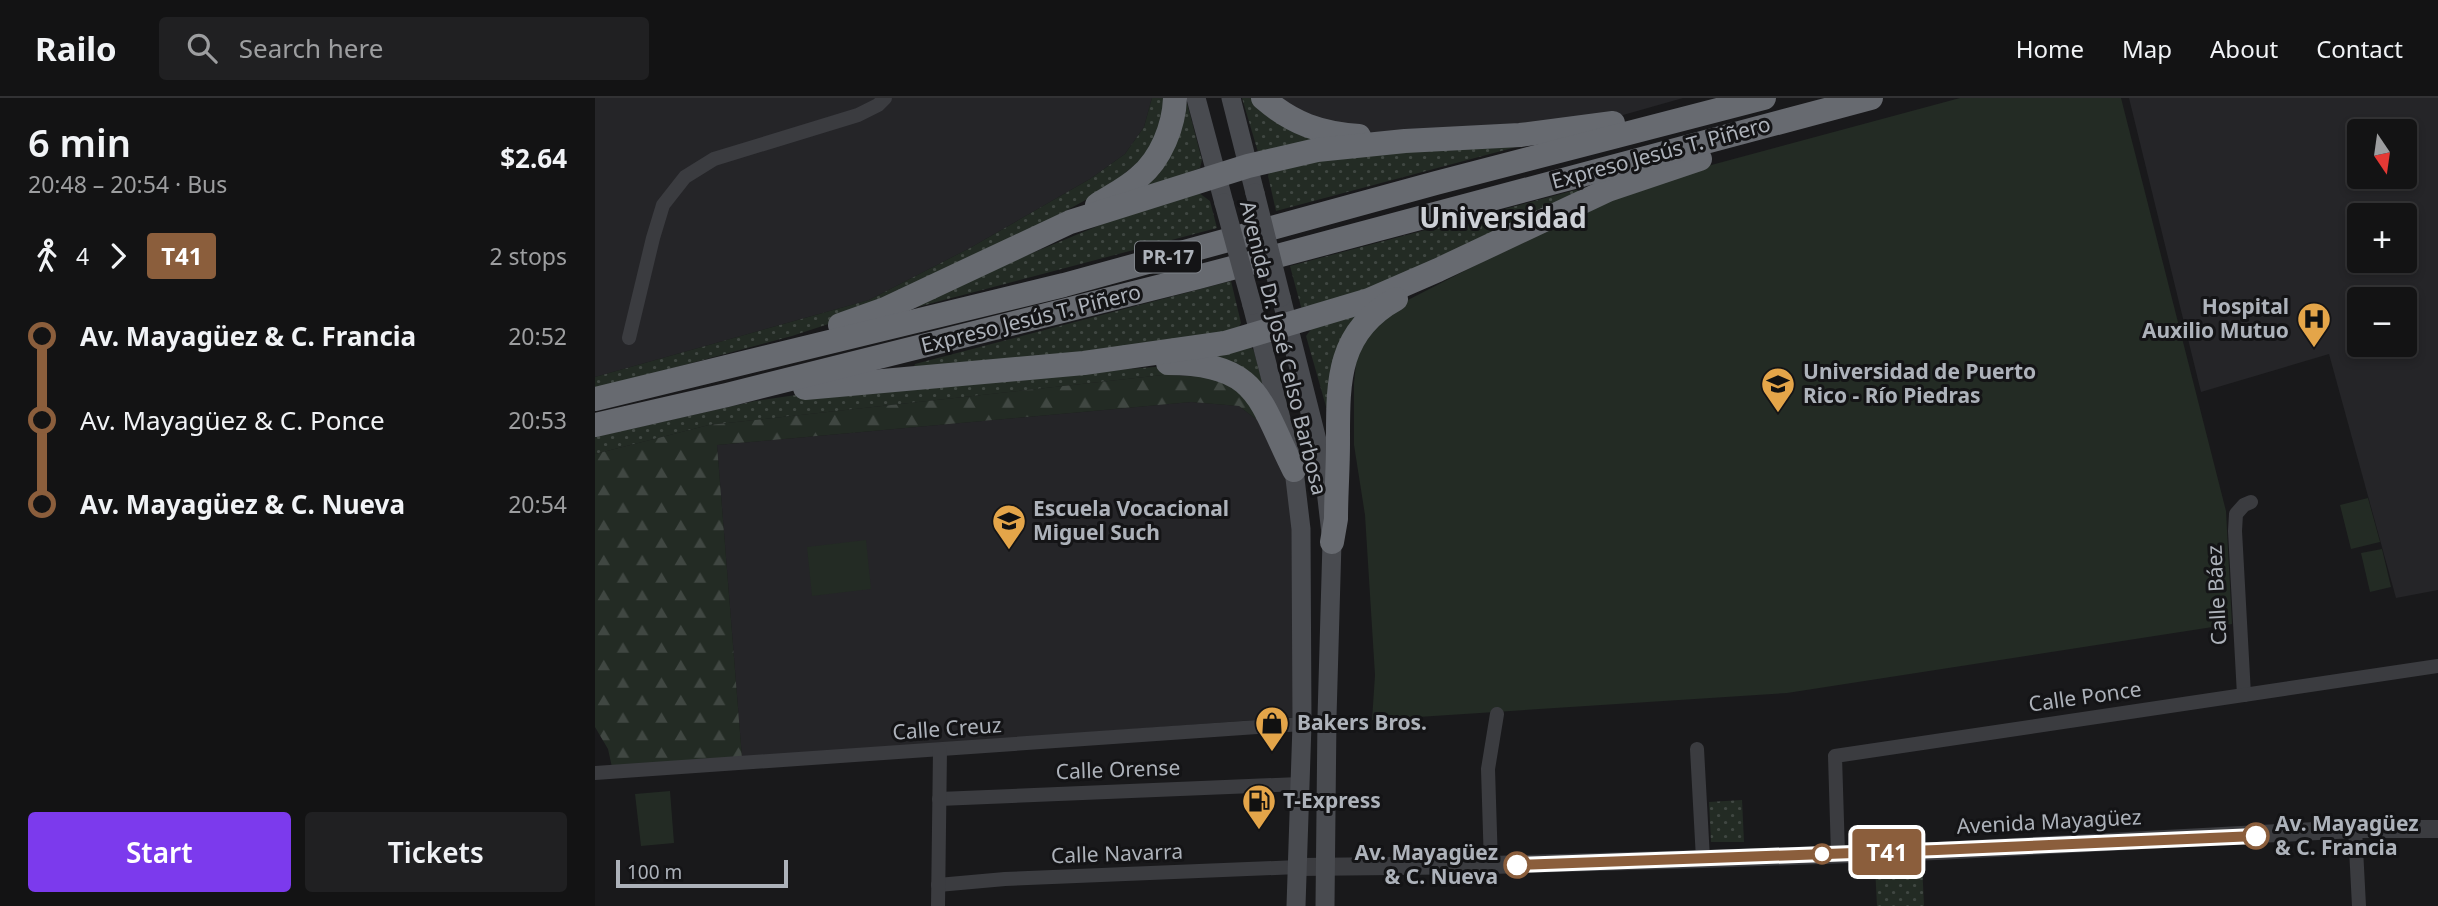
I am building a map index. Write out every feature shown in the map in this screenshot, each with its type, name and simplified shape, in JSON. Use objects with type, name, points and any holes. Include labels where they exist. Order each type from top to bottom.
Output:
[{"type":"highway","points":[[1070,222],[1140,177],[1170,131],[1175,98]]},
{"type":"highway","points":[[1263,98],[1294,120],[1316,130],[1405,141]]},
{"type":"highway","name":"Expreso Jesús T. Piñero","points":[[595,399],[1064,285],[1764,98]]},
{"type":"highway","name":"Expreso Jesús T. Piñero","points":[[595,425],[727,395],[1185,280],[1871,98]]},
{"type":"highway","points":[[722,367],[885,309],[1070,222],[1248,166],[1317,150],[1405,141],[1531,134],[1606,124],[1659,112],[1738,105]]},
{"type":"highway","points":[[727,395],[1084,363],[1193,349],[1259,333],[1369,300],[1608,190],[1726,150],[1787,120]]},
{"type":"highway","points":[[1332,542],[1336,519],[1339,395],[1344,359],[1356,334],[1374,314],[1438,270]]},
{"type":"highway","points":[[1084,363],[1192,363],[1237,377],[1255,391],[1294,470]]},
{"type":"main road","name":"Avenida Dr. José Celso Barbosa","points":[[1196,98],[1294,470],[1301,528],[1302,724],[1296,906]]},
{"type":"main road","name":"Avenida Dr. José Celso Barbosa","points":[[1231,98],[1323,464],[1332,542],[1325,906]]},
{"type":"street","points":[[629,338],[663,205],[685,177],[714,159],[857,115],[878,105],[885,98]]},
{"type":"street","name":"Calle Báez","points":[[2244,695],[2235,531],[2236,514],[2251,502]]},
{"type":"street","name":"Calle Ponce","points":[[1838,853],[1835,755],[2438,666]]},
{"type":"street","points":[[1491,865],[1487,769],[1497,713]]},
{"type":"street","name":"Calle Creuz","points":[[595,773],[1302,724]]},
{"type":"street","points":[[938,906],[940,750]]},
{"type":"street","points":[[1697,750],[1703,859]]},
{"type":"street","name":"Calle Orense","points":[[939,799],[1299,784]]},
{"type":"street","name":"Avenida Mayagüez","points":[[1298,867],[1703,859],[2355,830],[2438,829]]},
{"type":"street","points":[[2355,830],[2358,906]]},
{"type":"street","name":"Calle Navarra","points":[[939,885],[1005,879],[1298,867]]},
{"type":"shaded area","points":[[595,98],[1152,98],[1144,127],[1125,154],[1090,179],[970,248],[869,300],[595,377]]},
{"type":"shaded area","points":[[1274,98],[1683,98],[1616,117],[1372,133],[1335,128]]},
{"type":"shaded area","name":"Hospital Auxilio Mutuo","points":[[2129,98],[2438,98],[2438,590],[2396,598],[2329,354],[2201,392]]},
{"type":"shaded area","name":"Escuela Vocacional Miguel Such","points":[[1191,402],[1239,406],[1265,426],[1285,470],[1294,520],[1296,717],[742,758],[717,445]]},
{"type":"green space","points":[[1152,98],[1167,98],[1167,114],[1145,156],[1106,189],[975,260],[871,310],[792,336],[595,389],[595,377],[869,300],[970,248],[1090,179],[1125,154],[1144,127]]},
{"type":"green space","points":[[1242,98],[1257,98],[1318,139],[1258,152]]},
{"type":"green space","name":"Universidad de Puerto Rico - Río Piedras","points":[[1960,98],[2121,98],[2226,511],[2232,624],[1787,693],[1372,720],[1375,675],[1365,515],[1354,445],[1354,383],[1358,345],[1404,302],[1626,188]]},
{"type":"green space","points":[[1185,103],[1202,160],[1200,168],[1140,191]]},
{"type":"green space","points":[[1516,139],[1520,146],[1276,211],[1268,176],[1269,172],[1318,160]]},
{"type":"green space","points":[[1598,184],[1378,288],[1303,311],[1301,307],[1290,266]]},
{"type":"green space","points":[[1199,193],[1210,201],[1217,228],[906,310],[904,306],[1139,209]]},
{"type":"green space","points":[[1231,281],[1241,323],[1237,330],[1156,345],[913,369],[915,364]]},
{"type":"green space","points":[[1367,310],[1331,424],[1306,336],[1312,328]]},
{"type":"green space","points":[[1251,347],[1254,351],[1265,393],[1204,355]]},
{"type":"green space","points":[[1180,365],[1211,369],[1255,409],[1190,375],[1163,375],[709,425],[595,454],[595,437],[755,401],[796,395]]},
{"type":"green space","points":[[1163,375],[1202,378],[1230,386],[1246,398],[1265,426],[1239,406],[1191,402],[717,445],[742,758],[612,767],[608,749],[595,727],[595,454],[709,425]]},
{"type":"green space","points":[[2368,498],[2380,542],[2351,549],[2340,505]]},
{"type":"green space","points":[[866,540],[871,589],[812,596],[807,547]]},
{"type":"green space","points":[[2382,549],[2391,587],[2370,592],[2361,553]]},
{"type":"green space","points":[[670,791],[674,843],[641,846],[635,794]]},
{"type":"green space","points":[[1742,800],[1744,842],[1711,842],[1709,802]]},
{"type":"green space","points":[[1922,863],[1924,906],[1877,906],[1875,866]]},
{"type":"bus line","name":"T41","points":[[1517,865],[2256,836]]},
{"type":"place","name":"Hospital Auxilio Mutuo","points":[[2314,349]]},
{"type":"place","name":"Universidad de Puerto Rico - Río Piedras","points":[[1778,414]]},
{"type":"place","name":"Escuela Vocacional Miguel Such","points":[[1009,551]]},
{"type":"place","name":"Bakers Bros.","points":[[1272,753]]},
{"type":"place","name":"T-Express","points":[[1259,831]]},
{"type":"place","name":"Av. Mayagüez & C. Francia","points":[[2256,836]]},
{"type":"place","name":"Av. Mayagüez & C. Nueva","points":[[1517,865]]},
{"type":"district","name":"Universidad","points":[[1503,218]]}]
